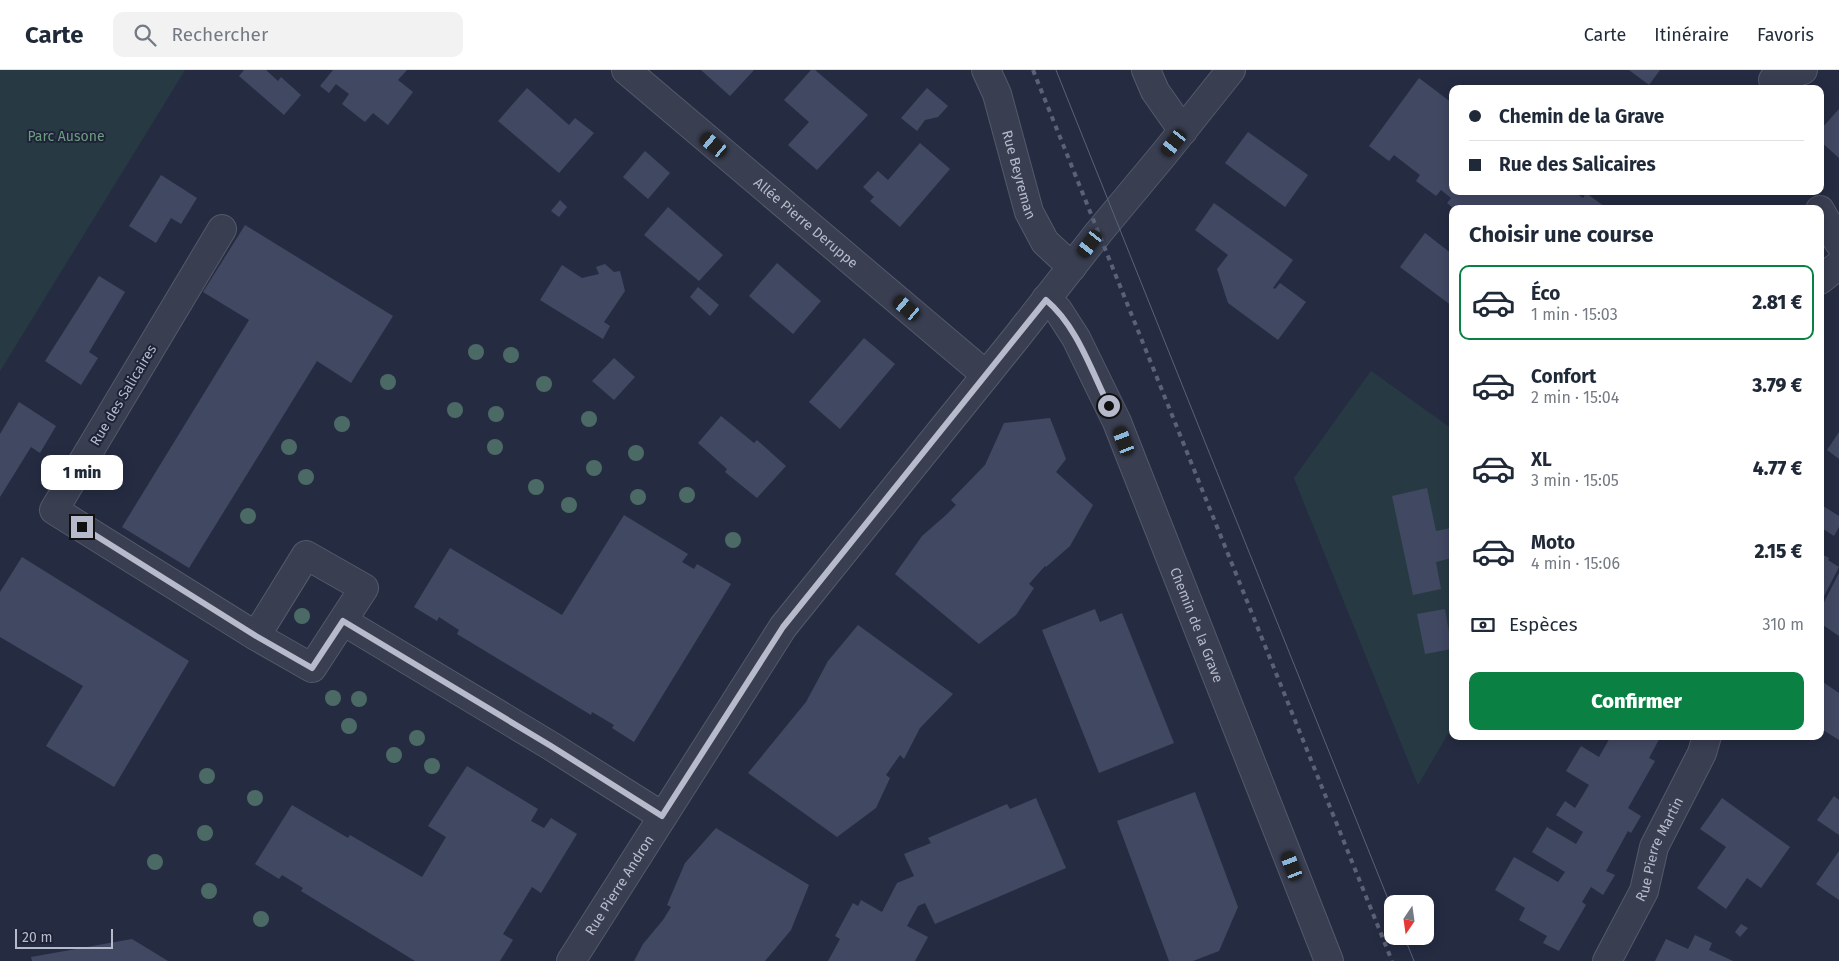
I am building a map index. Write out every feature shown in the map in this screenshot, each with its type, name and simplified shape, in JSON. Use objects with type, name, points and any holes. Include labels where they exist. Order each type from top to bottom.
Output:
[{"type":"street","name":"Allée Pierre Deruppe","points":[[626,70],[986,375]]},
{"type":"street","name":"Rue Beyreman","points":[[986,70],[996,94],[1029,212],[1045,242],[1072,267]]},
{"type":"street","points":[[1146,70],[1155,92],[1183,131]]},
{"type":"street","name":"Rue Pierre Andron","points":[[571,961],[783,627],[1231,70]]},
{"type":"street","points":[[1773,80],[1803,70]]},
{"type":"street","points":[[1824,216],[1839,244]]},
{"type":"street","name":"Rue des Salicaires","points":[[222,229],[54,510],[256,636],[312,668],[364,588],[306,555],[256,636]]},
{"type":"street","points":[[1824,277],[1839,266]]},
{"type":"street","name":"Chemin de la Grave","points":[[1046,300],[1058,310],[1076,338],[1117,422],[1329,961]]},
{"type":"street","points":[[343,621],[662,816]]},
{"type":"street","name":"Rue Pierre Martin","points":[[1607,961],[1644,890],[1654,847],[1702,753],[1706,740]]},
{"type":"green space","name":"Parc Ausone","points":[[0,70],[185,70],[0,371]]},
{"type":"green space","points":[[1371,371],[1449,427],[1449,732],[1418,785],[1294,478]]},
{"type":"building","points":[[244,70],[266,70],[278,81],[281,77],[301,95],[284,115],[239,76]]},
{"type":"building","points":[[333,70],[407,70],[398,80],[413,92],[388,125],[373,113],[365,122],[342,104],[349,94],[336,84],[329,93],[320,86]]},
{"type":"building","points":[[701,70],[754,70],[730,96]]},
{"type":"building","points":[[811,70],[815,70],[868,115],[817,170],[788,145],[809,122],[784,100]]},
{"type":"building","points":[[1629,70],[1660,70],[1649,85]]},
{"type":"building","points":[[1419,78],[1449,101],[1449,195],[1579,195],[1583,198],[1585,195],[1589,195],[1602,205],[1449,205],[1447,203],[1451,198],[1441,190],[1436,196],[1416,181],[1420,175],[1394,155],[1389,161],[1369,146]]},
{"type":"building","points":[[527,88],[569,125],[575,118],[594,133],[559,173],[498,121]]},
{"type":"building","points":[[927,88],[948,106],[938,117],[925,120],[917,131],[901,118]]},
{"type":"building","points":[[1839,109],[1839,158],[1824,145],[1824,126]]},
{"type":"building","points":[[1248,132],[1308,175],[1285,207],[1225,163]]},
{"type":"building","points":[[920,143],[950,169],[900,227],[870,201],[874,197],[863,187],[878,171],[888,180]]},
{"type":"building","points":[[645,151],[670,173],[648,199],[623,177]]},
{"type":"building","points":[[161,175],[197,198],[181,224],[171,218],[156,243],[129,226]]},
{"type":"building","points":[[560,200],[567,207],[559,217],[551,211]]},
{"type":"building","points":[[1214,203],[1293,260],[1273,288],[1275,289],[1280,283],[1306,302],[1278,340],[1228,303],[1217,269],[1228,255],[1195,230]]},
{"type":"building","points":[[668,207],[723,255],[699,281],[644,235]]},
{"type":"building","points":[[245,225],[393,316],[351,383],[317,361],[189,568],[122,527],[249,320],[203,292]]},
{"type":"building","points":[[1425,233],[1449,252],[1449,304],[1400,267]]},
{"type":"building","points":[[777,263],[821,301],[793,334],[749,296]]},
{"type":"building","points":[[605,264],[614,272],[620,271],[625,291],[604,322],[610,326],[603,339],[540,300],[562,265],[582,278],[599,274],[596,267]]},
{"type":"building","points":[[99,276],[125,292],[89,352],[98,358],[81,385],[45,361]]},
{"type":"building","points":[[698,287],[719,305],[710,316],[690,297]]},
{"type":"building","points":[[864,338],[895,364],[840,429],[809,402]]},
{"type":"building","points":[[614,358],[635,377],[614,400],[592,381]]},
{"type":"building","points":[[19,402],[56,426],[40,453],[31,447],[0,497],[0,434]]},
{"type":"building","points":[[721,416],[754,443],[757,440],[786,466],[757,498],[725,472],[727,469],[698,443]]},
{"type":"building","points":[[1050,418],[1066,459],[1056,472],[1093,505],[1070,546],[1045,566],[1029,584],[1034,588],[1016,615],[979,644],[895,574],[922,536],[956,505],[951,500],[985,465],[1004,423]]},
{"type":"building","points":[[1839,432],[1839,459],[1827,450]]},
{"type":"building","points":[[1427,488],[1436,531],[1449,528],[1449,559],[1436,562],[1441,589],[1413,595],[1392,496]]},
{"type":"building","points":[[1824,507],[1839,516],[1839,527],[1834,536],[1824,530]]},
{"type":"building","points":[[624,515],[688,554],[682,562],[694,569],[697,564],[731,584],[634,742],[612,728],[614,725],[592,712],[591,715],[457,634],[459,630],[439,617],[437,621],[414,607],[450,548],[562,615]]},
{"type":"building","points":[[1824,555],[1839,567],[1824,596]]},
{"type":"building","points":[[22,557],[189,661],[114,787],[46,746],[83,686],[0,637],[0,592]]},
{"type":"building","points":[[1839,573],[1839,636],[1824,626],[1824,602]]},
{"type":"building","points":[[1095,609],[1100,622],[1122,613],[1174,743],[1099,773],[1042,630]]},
{"type":"building","points":[[1445,609],[1449,632],[1449,650],[1425,654],[1417,614]]},
{"type":"building","points":[[858,625],[953,694],[920,728],[904,759],[900,755],[886,775],[890,778],[876,808],[837,837],[748,773],[806,702],[828,661]]},
{"type":"building","points":[[1824,683],[1839,693],[1839,740],[1824,731]]},
{"type":"building","points":[[1609,740],[1659,740],[1649,758],[1655,761],[1628,808],[1641,816],[1631,833],[1628,831],[1606,871],[1615,875],[1603,895],[1591,887],[1582,902],[1586,905],[1559,951],[1543,943],[1547,936],[1519,920],[1525,908],[1495,890],[1514,857],[1558,882],[1565,872],[1532,852],[1547,827],[1576,844],[1583,832],[1556,815],[1565,801],[1575,808],[1589,785],[1566,771],[1581,746],[1599,757]]},
{"type":"building","points":[[467,766],[538,809],[531,821],[544,828],[551,818],[577,834],[541,893],[532,887],[503,934],[513,940],[500,961],[415,961],[301,891],[303,888],[282,875],[279,879],[255,864],[292,805],[348,838],[350,835],[422,877],[446,837],[428,826]]},
{"type":"building","points":[[1195,792],[1238,907],[1219,951],[1193,961],[1169,961],[1117,821]]},
{"type":"building","points":[[1834,796],[1839,800],[1839,835],[1817,820]]},
{"type":"building","points":[[1036,798],[1066,868],[935,924],[925,903],[918,906],[907,926],[928,937],[915,961],[828,961],[840,939],[835,936],[853,903],[858,906],[861,900],[882,912],[897,883],[914,876],[904,854],[931,843],[928,838],[1007,804],[1010,809]]},
{"type":"building","points":[[1722,798],[1790,847],[1761,888],[1747,878],[1726,909],[1697,888],[1726,847],[1700,829]]},
{"type":"building","points":[[716,828],[809,885],[791,930],[765,961],[634,961],[643,944],[671,907],[667,905],[685,863]]},
{"type":"building","points":[[1839,851],[1839,900],[1816,884]]},
{"type":"building","points":[[1741,924],[1748,928],[1740,937],[1735,932]]},
{"type":"building","points":[[1695,935],[1712,943],[1709,950],[1733,961],[1655,961],[1666,939],[1688,949]]},
{"type":"building","points":[[132,939],[168,961],[32,961],[31,957]]},
{"type":"tram line","points":[[1056,70],[1386,895]]},
{"type":"tram line","points":[[1408,945],[1414,961]]},
{"type":"railway","points":[[1033,70],[1392,961]]},
{"type":"route","points":[[82,527],[256,636],[312,668],[343,621],[551,746],[662,816],[783,627],[1046,300],[1058,310],[1076,338],[1109,406]]}]
